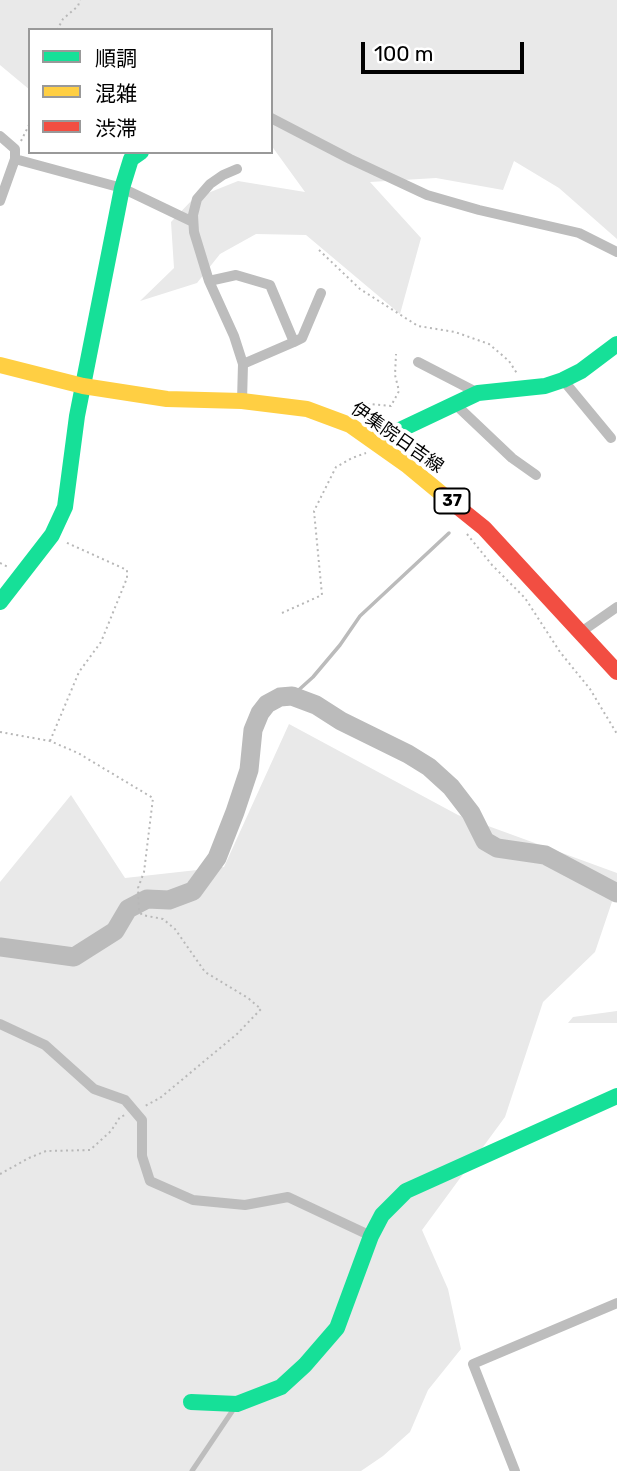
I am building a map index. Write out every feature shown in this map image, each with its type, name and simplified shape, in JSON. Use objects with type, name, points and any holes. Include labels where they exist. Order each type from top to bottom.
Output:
[{"type":"street","points":[[273,119],[349,159],[428,195],[478,210],[579,233],[617,252]]},
{"type":"street","points":[[0,136],[15,154],[122,188],[193,222]]},
{"type":"street","points":[[0,201],[15,154]]},
{"type":"street","points":[[0,602],[51,535],[65,507],[77,416],[122,188],[131,159],[138,154]]},
{"type":"street","points":[[237,169],[210,184],[197,199],[193,222],[209,281],[234,336],[243,364],[242,401]]},
{"type":"street","points":[[209,281],[236,275],[270,285],[294,342]]},
{"type":"street","points":[[243,364],[302,338],[321,293]]},
{"type":"street","points":[[378,444],[385,437],[478,393],[545,386],[563,380],[617,344]]},
{"type":"street","points":[[418,362],[478,393]]},
{"type":"street","name":"伊集院日吉線","points":[[0,365],[83,386],[167,399],[242,401],[307,409],[350,425],[484,528],[617,672]]},
{"type":"street","points":[[563,380],[611,438]]},
{"type":"street","points":[[454,403],[512,458],[536,475]]},
{"type":"street","points":[[580,632],[617,607]]},
{"type":"street","points":[[0,1024],[45,1045],[94,1089],[125,1100],[142,1121],[142,1156],[150,1181],[193,1200],[245,1205],[288,1197],[372,1236]]},
{"type":"street","points":[[191,1402],[237,1405],[281,1387],[305,1365],[337,1328],[382,1214],[406,1191],[613,1102]]},
{"type":"street","points":[[515,1471],[473,1364],[617,1303]]},
{"type":"lane","points":[[192,1471],[237,1405]]},
{"type":"path","points":[[58,28],[62,19],[78,6],[80,0]]},
{"type":"path","points":[[15,154],[28,127]]},
{"type":"path","points":[[319,250],[360,289],[418,326],[454,332],[489,344],[509,361],[526,388]]},
{"type":"path","points":[[350,425],[363,407],[369,404],[391,406],[399,391],[395,375],[396,354]]},
{"type":"path","points":[[282,613],[322,595],[314,511],[331,474],[344,463],[372,451],[378,444]]},
{"type":"path","points":[[463,529],[492,565],[525,598],[559,652],[590,688],[617,734]]},
{"type":"path","points":[[50,741],[79,672],[101,642],[127,578],[127,570],[51,535]]},
{"type":"path","points":[[0,732],[50,741],[78,753],[153,798],[144,872],[138,888],[139,911],[142,915],[163,919],[175,929],[205,972],[261,1009],[237,1034],[160,1098],[120,1117],[111,1131],[90,1150],[46,1151],[0,1174]]},
{"type":"shaded area","points":[[0,0],[617,0],[617,239],[559,188],[514,161],[503,190],[436,178],[370,182],[421,238],[400,314],[306,235],[256,234],[220,254],[197,283],[140,301],[174,268],[171,222],[193,199],[238,181],[305,192],[273,148],[273,28],[28,28],[28,88],[0,65]]},
{"type":"shaded area","points":[[289,724],[458,815],[617,873],[617,887],[595,952],[543,1002],[505,1117],[422,1230],[448,1289],[461,1349],[428,1390],[410,1432],[361,1471],[0,1471],[0,882],[71,795],[125,878],[224,867]]},
{"type":"shaded area","points":[[617,1011],[617,1023],[568,1023],[573,1017]]},
{"type":"waterway","points":[[292,696],[313,677],[360,616],[449,533]]},
{"type":"waterway","points":[[0,947],[74,957],[115,931],[128,909],[147,899],[169,900],[193,891],[217,858],[235,812],[249,770],[253,730],[260,713],[267,704],[280,697],[292,696],[316,705],[429,767],[451,787],[471,813],[485,841],[497,848],[545,855],[617,893]]},
{"type":"traffic: fast","points":[[0,602],[52,535],[65,507],[77,416],[122,188],[131,159],[138,154]]},
{"type":"traffic: fast","points":[[378,444],[385,437],[478,393],[545,386],[563,380],[581,371],[617,344]]},
{"type":"traffic: fast","points":[[191,1402],[237,1404],[281,1387],[305,1365],[337,1328],[371,1236],[382,1215],[406,1191],[617,1096]]},
{"type":"traffic: slow","points":[[0,365],[83,386],[167,399],[242,401],[307,409],[350,425],[408,466],[443,495]]},
{"type":"traffic: jam","points":[[443,495],[484,528],[617,672]]}]
